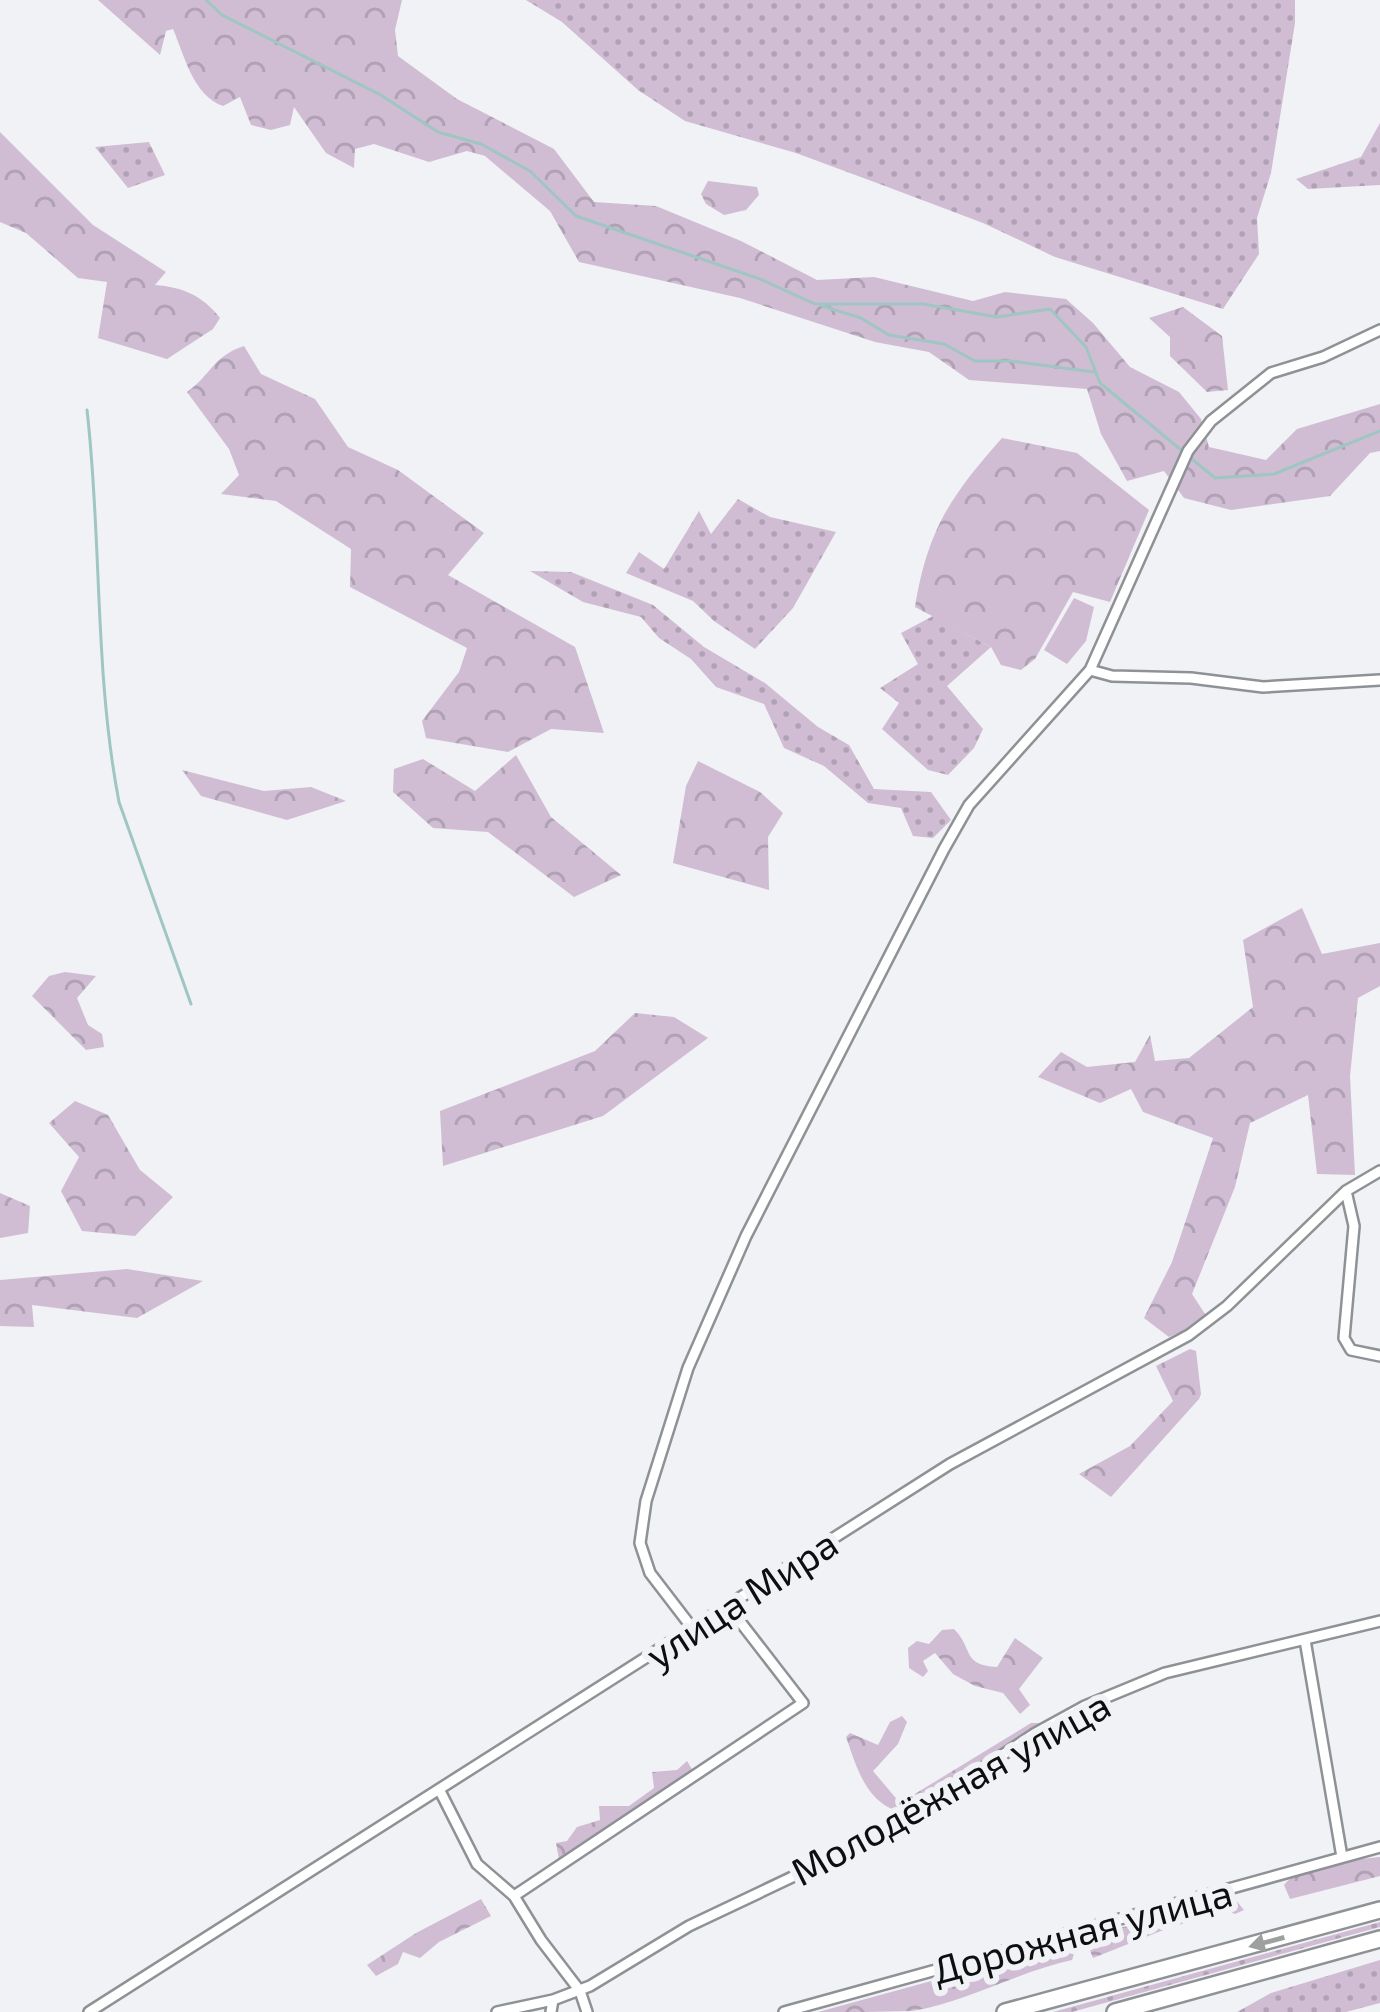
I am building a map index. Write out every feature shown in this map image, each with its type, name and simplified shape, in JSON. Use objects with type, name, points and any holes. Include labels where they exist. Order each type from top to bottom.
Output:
[{"type":"main road","points":[[1005,2012],[1380,1910]]},
{"type":"main road","points":[[1115,2012],[1380,1939]]},
{"type":"street","points":[[693,1629],[650,1574],[640,1543],[646,1502],[688,1368],[746,1237],[871,987],[969,805],[1090,670],[1186,456],[1211,421],[1270,373],[1323,357],[1380,330]]},
{"type":"street","points":[[1090,670],[1112,676],[1191,678],[1263,687],[1380,680]]},
{"type":"street","name":"улица Мира","points":[[89,2012],[950,1464],[1202,1327],[1346,1191],[1380,1171]]},
{"type":"street","points":[[1346,1191],[1354,1226],[1344,1338],[1352,1350],[1380,1356]]},
{"type":"street","points":[[514,1896],[803,1703],[728,1606]]},
{"type":"street","name":"Молодёжная улица","points":[[496,2012],[552,2006],[689,1925],[885,1833],[1034,1734],[1085,1706],[1165,1673],[1380,1621]]},
{"type":"street","points":[[1305,1640],[1342,1857]]},
{"type":"street","points":[[440,1791],[478,1864],[514,1896],[580,1991],[587,2012]]},
{"type":"street","name":"Дорожная улица","points":[[784,2012],[1380,1847]]},
{"type":"green space","points":[[98,0],[402,0],[395,30],[398,56],[457,99],[554,149],[594,202],[656,206],[741,241],[817,280],[874,277],[973,301],[1005,292],[1066,299],[1130,367],[1179,392],[1201,419],[1209,447],[1266,460],[1297,429],[1380,404],[1380,451],[1370,453],[1330,496],[1231,510],[1184,498],[1164,471],[1127,481],[1101,434],[1087,389],[969,380],[929,352],[875,342],[740,298],[579,262],[550,211],[485,156],[467,151],[429,162],[374,144],[355,149],[354,168],[326,153],[294,107],[290,125],[271,130],[251,125],[240,97],[223,106],[213,101],[191,74],[173,29],[166,31],[160,55]]},
{"type":"green space","points":[[526,0],[1295,0],[1271,173],[1257,218],[1259,254],[1223,309],[1055,257],[983,223],[796,153],[685,121],[638,90],[562,22]]},
{"type":"green space","points":[[1380,123],[1380,185],[1308,189],[1296,179],[1361,157]]},
{"type":"green space","points":[[0,132],[93,225],[166,272],[155,285],[183,291],[207,304],[220,318],[213,329],[167,359],[98,338],[107,282],[78,278],[26,233],[0,222]]},
{"type":"green space","points":[[149,142],[165,175],[128,188],[95,147]]},
{"type":"green space","points":[[708,181],[757,187],[759,195],[746,210],[724,215],[706,204],[701,194]]},
{"type":"green space","points":[[1183,307],[1222,336],[1228,390],[1207,392],[1170,356],[1170,337],[1149,318]]},
{"type":"green space","points":[[244,346],[261,374],[315,399],[348,447],[398,470],[484,533],[448,575],[575,647],[604,733],[551,729],[508,752],[426,738],[422,721],[459,672],[467,648],[350,587],[351,549],[276,501],[221,494],[239,475],[229,449],[187,392],[219,360]]},
{"type":"green space","points":[[1002,438],[1077,453],[1149,510],[1110,602],[1073,592],[1035,659],[1021,670],[1001,665],[991,647],[915,607],[927,556],[944,515]]},
{"type":"green space","points":[[738,499],[770,517],[836,532],[793,608],[755,649],[693,601],[626,573],[639,552],[664,569],[699,511],[711,534]]},
{"type":"green space","points":[[530,571],[571,572],[653,605],[704,647],[765,683],[818,727],[849,745],[874,789],[931,792],[951,820],[933,838],[913,836],[901,808],[868,803],[824,766],[784,748],[764,704],[716,687],[641,617],[583,602]]},
{"type":"green space","points":[[1074,598],[1094,607],[1086,641],[1067,664],[1044,650]]},
{"type":"green space","points":[[933,616],[991,647],[947,686],[983,729],[974,748],[948,775],[928,770],[882,729],[899,703],[880,688],[918,664],[901,633]]},
{"type":"green space","points":[[516,755],[551,817],[621,875],[574,897],[488,832],[433,828],[393,792],[394,769],[423,759],[475,791]]},
{"type":"green space","points":[[698,761],[760,792],[783,813],[768,837],[769,890],[673,863],[686,786]]},
{"type":"green space","points":[[182,770],[264,791],[311,787],[346,801],[287,820],[201,796]]},
{"type":"green space","points":[[1302,908],[1322,954],[1380,943],[1380,986],[1358,998],[1350,1076],[1355,1175],[1317,1174],[1308,1095],[1250,1123],[1235,1187],[1192,1294],[1209,1320],[1169,1337],[1144,1318],[1172,1262],[1213,1138],[1143,1112],[1131,1089],[1100,1103],[1038,1077],[1061,1052],[1087,1067],[1135,1062],[1150,1035],[1155,1061],[1189,1058],[1253,1007],[1243,940]]},
{"type":"green space","points":[[65,972],[96,976],[77,998],[88,1025],[102,1034],[104,1047],[86,1050],[32,996],[49,976]]},
{"type":"green space","points":[[635,1013],[674,1017],[708,1038],[603,1116],[443,1166],[440,1111],[595,1051]]},
{"type":"green space","points":[[75,1101],[108,1115],[140,1170],[173,1197],[135,1236],[82,1231],[61,1191],[79,1157],[49,1123]]},
{"type":"green space","points":[[0,1193],[30,1206],[28,1233],[0,1238]]},
{"type":"green space","points":[[127,1269],[203,1281],[137,1318],[32,1305],[34,1327],[0,1326],[0,1280]]},
{"type":"green space","points":[[1190,1349],[1196,1351],[1199,1399],[1111,1497],[1079,1474],[1130,1446],[1173,1401],[1156,1366]]},
{"type":"green space","points":[[954,1629],[973,1659],[986,1666],[997,1667],[1015,1638],[1043,1658],[1019,1689],[1030,1705],[1020,1714],[1003,1693],[953,1674],[935,1653],[923,1661],[928,1671],[923,1677],[909,1668],[908,1648],[917,1641],[929,1644],[942,1630]]},
{"type":"green space","points":[[902,1716],[907,1722],[898,1744],[873,1771],[900,1803],[1031,1723],[1044,1723],[907,1814],[873,1795],[846,1737],[850,1733],[878,1745],[890,1722]]},
{"type":"green space","points":[[687,1761],[693,1771],[559,1859],[556,1843],[567,1841],[577,1827],[600,1820],[599,1806],[629,1806],[654,1788],[652,1772],[677,1770]]},
{"type":"green space","points":[[1380,1857],[1380,1876],[1290,1899],[1284,1885],[1315,1867]]},
{"type":"green space","points":[[481,1899],[491,1916],[439,1942],[420,1958],[403,1952],[398,1964],[376,1976],[367,1965],[416,1933]]},
{"type":"green space","points":[[1235,1899],[1244,1910],[1171,1927],[1093,1958],[1087,1943],[1097,1931],[1160,1921],[1201,1904]]},
{"type":"green space","points":[[1380,1922],[1380,1927],[1072,2012],[1053,2012]]},
{"type":"green space","points":[[1063,1945],[1076,1948],[1072,1960],[932,2007],[818,2012]]},
{"type":"green space","points":[[1380,1960],[1380,2003],[1346,2012],[1237,2012],[1271,1993]]},
{"type":"waterway","points":[[206,0],[222,15],[379,94],[438,132],[481,144],[530,171],[576,216],[760,279],[815,304],[923,304],[997,317],[1050,309],[1086,347],[1100,383],[1215,478],[1274,474],[1380,431]]},
{"type":"waterway","points":[[822,306],[861,318],[889,335],[944,344],[975,361],[1094,372]]},
{"type":"waterway","points":[[87,410],[102,655],[119,802],[191,1004]]}]
